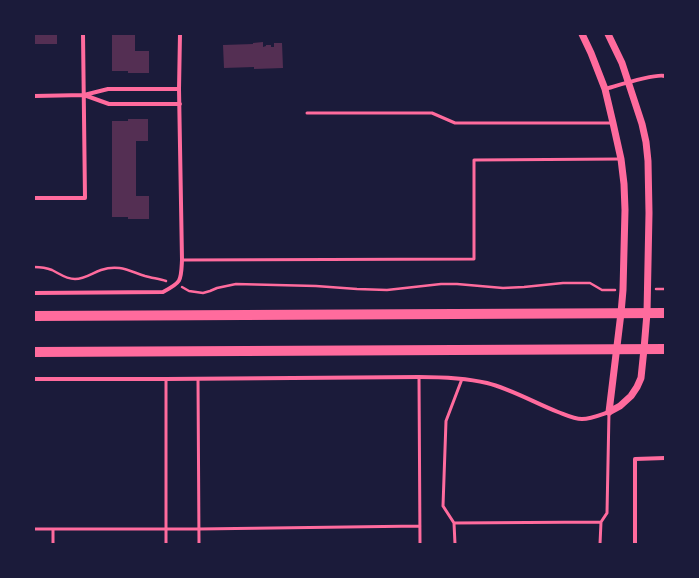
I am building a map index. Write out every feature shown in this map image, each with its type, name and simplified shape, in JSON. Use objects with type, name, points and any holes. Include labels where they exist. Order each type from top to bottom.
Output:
[{"type":"main road","points":[[34,316],[665,313]]},
{"type":"main road","points":[[34,352],[665,349]]},
{"type":"street","points":[[34,198],[85,198],[83,34]]},
{"type":"street","points":[[34,293],[163,292],[177,285],[182,275],[179,89],[180,34]]},
{"type":"street","points":[[582,34],[605,89],[614,123],[624,184],[625,210],[623,290],[608,412]]},
{"type":"street","points":[[34,379],[453,378],[488,383],[513,392],[575,419],[594,418],[620,406],[631,396],[641,378],[647,313],[649,213],[648,161],[642,124],[622,63],[608,34]]},
{"type":"street","points":[[605,89],[628,82],[662,75],[665,76]]},
{"type":"street","points":[[34,96],[84,95],[108,89],[179,89]]},
{"type":"street","points":[[84,95],[109,104],[180,104]]},
{"type":"street","points":[[635,544],[635,459],[665,458]]},
{"type":"lane","points":[[307,113],[432,113],[455,123],[614,123]]},
{"type":"lane","points":[[182,260],[474,259],[474,160],[621,159]]},
{"type":"lane","points":[[420,377],[420,544]]},
{"type":"lane","points":[[166,379],[166,544]]},
{"type":"lane","points":[[198,379],[199,544]]},
{"type":"lane","points":[[455,544],[454,523],[443,506],[446,421],[462,379]]},
{"type":"lane","points":[[600,544],[601,522],[607,513],[608,412]]},
{"type":"lane","points":[[454,523],[601,522]]},
{"type":"lane","points":[[34,529],[199,529],[420,526]]},
{"type":"lane","points":[[53,529],[53,544]]},
{"type":"path","points":[[34,267],[51,270],[63,277],[76,279],[88,276],[101,270],[116,267],[128,269],[163,280],[189,291],[203,293],[236,284],[387,290],[441,284],[503,288],[563,283],[590,283],[602,290]]},
{"type":"building","points":[[34,34],[57,34],[57,44],[34,44]]},
{"type":"building","points":[[112,34],[135,34],[135,51],[149,51],[149,73],[112,71]]},
{"type":"building","points":[[263,42],[263,47],[266,45],[271,45],[271,47],[274,47],[274,43],[282,43],[283,68],[224,68],[223,45],[253,44]]},
{"type":"building","points":[[128,119],[148,119],[148,141],[136,141],[136,196],[149,196],[149,219],[112,217],[112,121],[128,121]]}]
